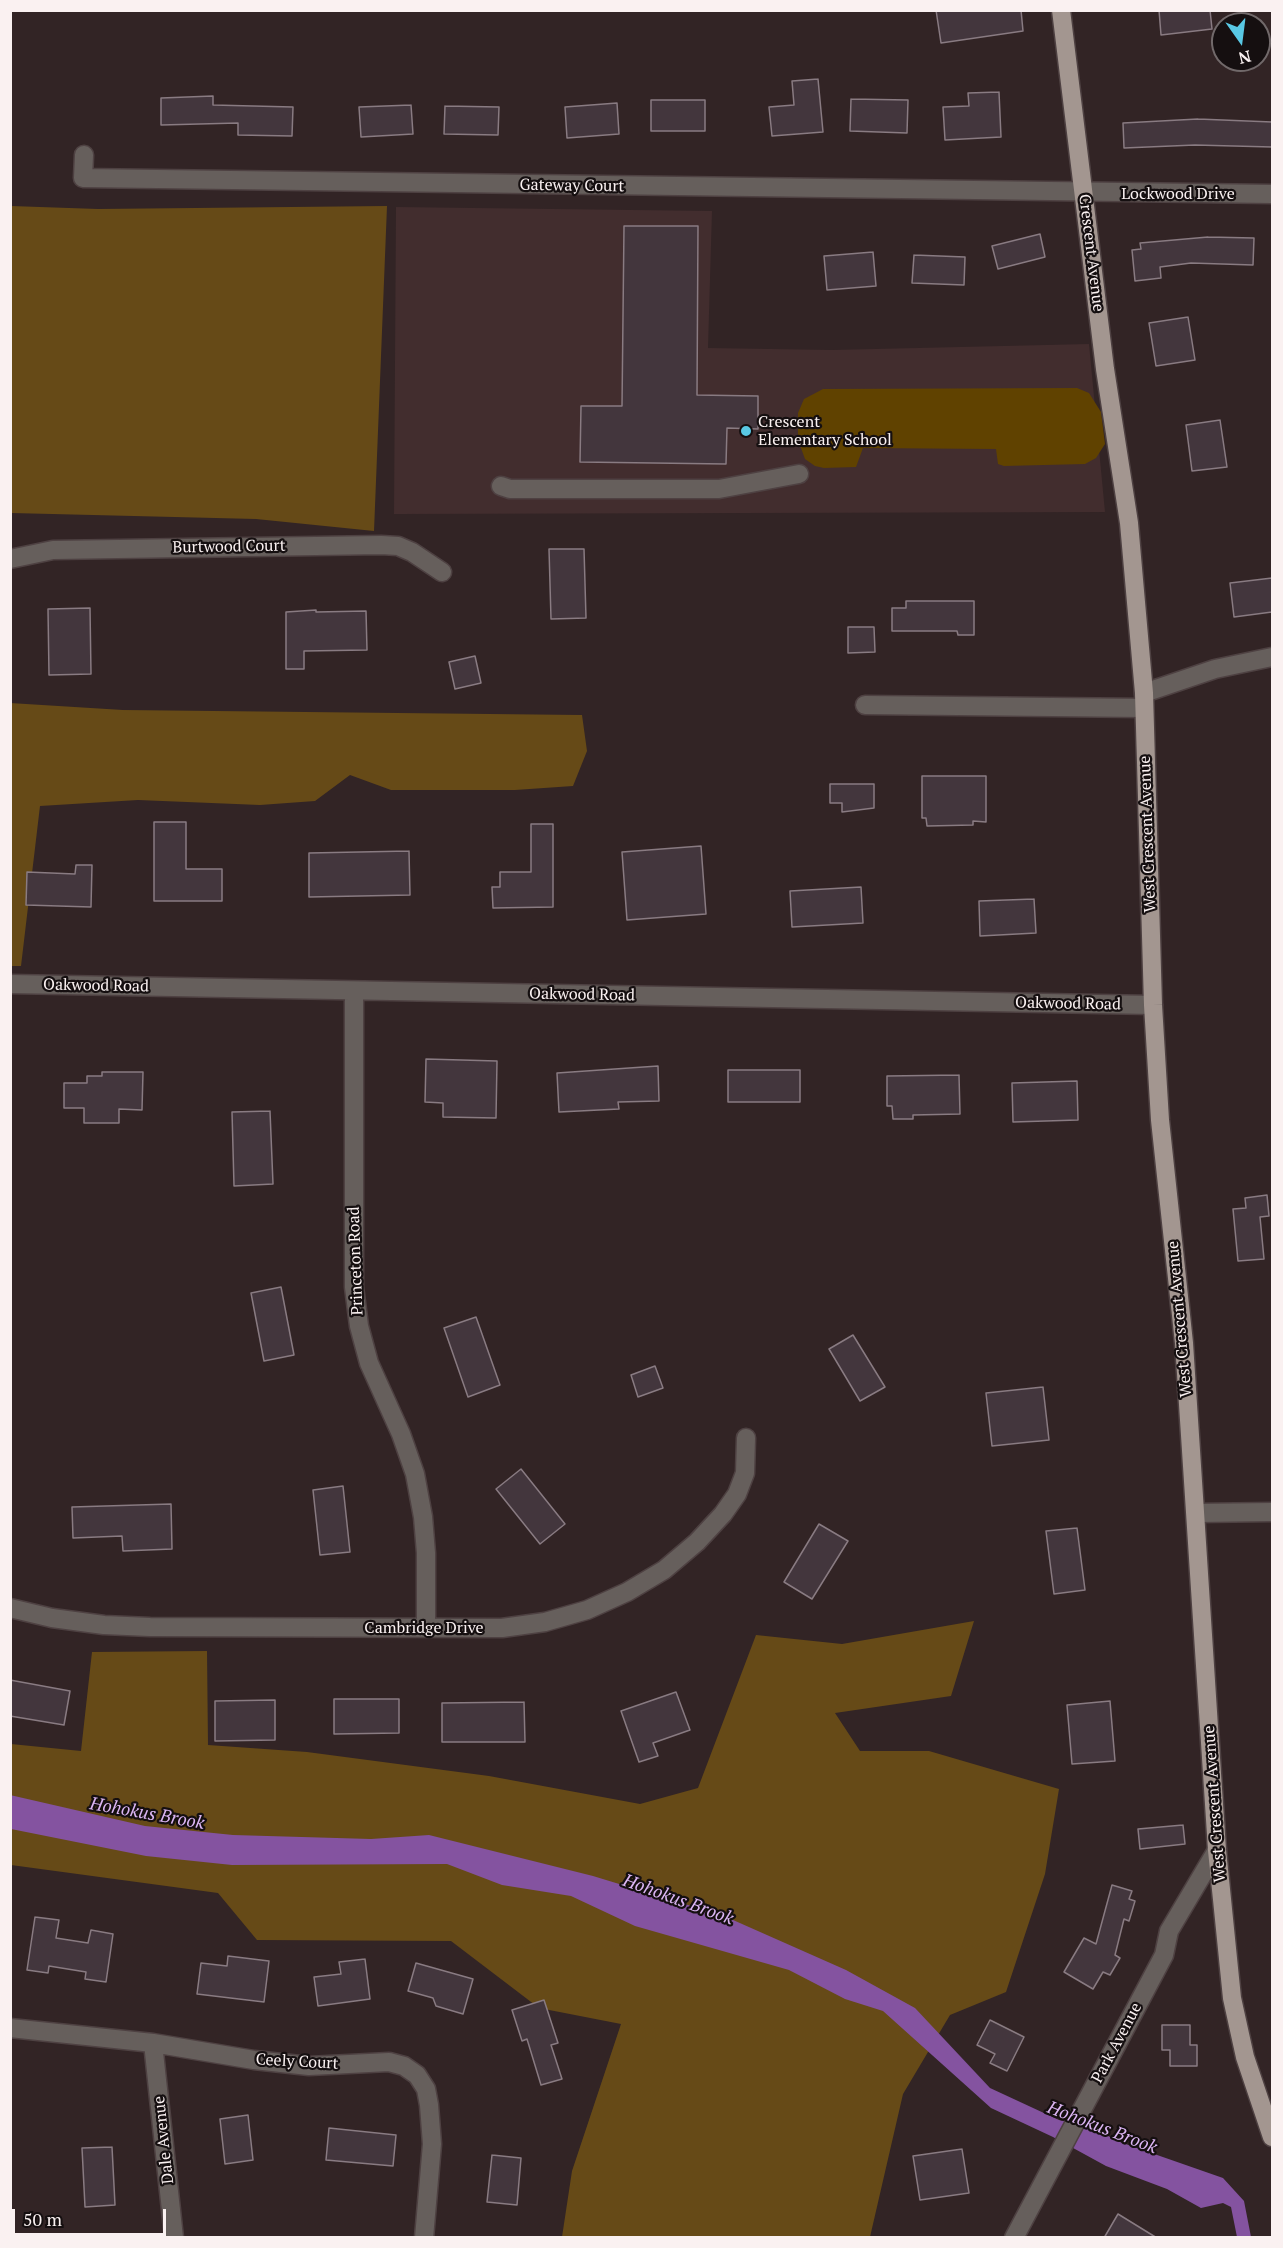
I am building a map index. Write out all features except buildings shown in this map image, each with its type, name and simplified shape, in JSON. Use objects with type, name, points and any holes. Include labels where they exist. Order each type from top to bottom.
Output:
[{"type":"main road","name":"Crescent Avenue","points":[[1061,10],[1105,369],[1125,495]]},
{"type":"main road","name":"West Crescent Avenue","points":[[1125,495],[1144,700],[1153,1005],[1160,1120],[1184,1343],[1197,1513],[1217,1850],[1232,1998],[1245,2057],[1272,2137]]},
{"type":"street","name":"Gateway Court","points":[[84,155],[83,178],[1083,193]]},
{"type":"street","name":"Lockwood Drive","points":[[1083,193],[1272,194]]},
{"type":"street","points":[[501,486],[510,489],[719,489],[799,474]]},
{"type":"street","name":"Burtwood Court","points":[[10,559],[53,550],[381,545],[398,546],[412,552],[442,572]]},
{"type":"street","points":[[865,705],[1144,700],[1215,669],[1272,657]]},
{"type":"street","name":"Oakwood Road","points":[[10,984],[1153,1005]]},
{"type":"street","name":"Princeton Road","points":[[354,991],[354,1287],[359,1326],[369,1364],[401,1434],[414,1474],[423,1516],[426,1553],[426,1628]]},
{"type":"street","name":"Cambridge Drive","points":[[10,1608],[52,1618],[104,1625],[502,1628],[545,1622],[587,1610],[627,1592],[664,1570],[697,1542],[723,1514],[737,1494],[745,1473],[746,1438]]},
{"type":"street","points":[[1197,1513],[1272,1512]]},
{"type":"street","name":"Park Avenue","points":[[1014,2238],[1164,1954],[1169,1931],[1217,1850]]},
{"type":"street","name":"Ceely Court","points":[[10,2028],[153,2043],[254,2060],[309,2066],[389,2062],[404,2066],[417,2075],[426,2089],[429,2105],[432,2144],[424,2238]]},
{"type":"street","name":"Dale Avenue","points":[[153,2043],[174,2238]]},
{"type":"shaded area","points":[[11,206],[98,209],[387,206],[374,531],[256,519],[11,513]]},
{"type":"shaded area","name":"Crescent Elementary School","points":[[396,207],[712,211],[708,348],[832,350],[1089,344],[1105,512],[394,514]]},
{"type":"shaded area","points":[[1077,388],[1089,393],[1101,412],[1105,444],[1096,458],[1085,464],[1004,466],[998,464],[996,449],[863,448],[856,467],[824,468],[815,466],[805,459],[798,440],[798,413],[804,399],[823,389]]},
{"type":"shaded area","points":[[10,703],[123,710],[582,715],[587,751],[573,786],[515,790],[391,790],[350,775],[315,801],[260,805],[138,800],[40,806],[21,966],[11,966]]},
{"type":"shaded area","points":[[974,1621],[951,1696],[835,1713],[860,1751],[929,1751],[1059,1789],[1045,1874],[1006,1992],[950,2015],[903,2094],[870,2237],[562,2237],[572,2171],[621,2024],[539,2008],[451,1941],[257,1940],[218,1893],[11,1865],[11,1744],[81,1751],[92,1652],[207,1651],[208,1745],[307,1752],[489,1776],[640,1804],[698,1788],[756,1635],[842,1644]]},
{"type":"shaded area","points":[[10,1795],[145,1826],[233,1835],[371,1839],[429,1835],[593,1876],[724,1916],[846,1970],[915,2008],[990,2088],[1059,2120],[1096,2129],[1117,2141],[1223,2178],[1244,2201],[1251,2237],[1237,2237],[1231,2207],[1223,2203],[1201,2208],[1167,2189],[1106,2166],[1053,2137],[991,2108],[883,2011],[845,1999],[789,1970],[635,1926],[571,1896],[502,1885],[447,1864],[232,1865],[146,1856],[11,1829]]},
{"type":"place","name":"Crescent Elementary School","points":[[746,431]]},
{"type":"water label","name":"Hohokus Brook","points":[[147,1814]]},
{"type":"water label","name":"Hohokus Brook","points":[[678,1900]]},
{"type":"water label","name":"Hohokus Brook","points":[[1102,2128]]}]
